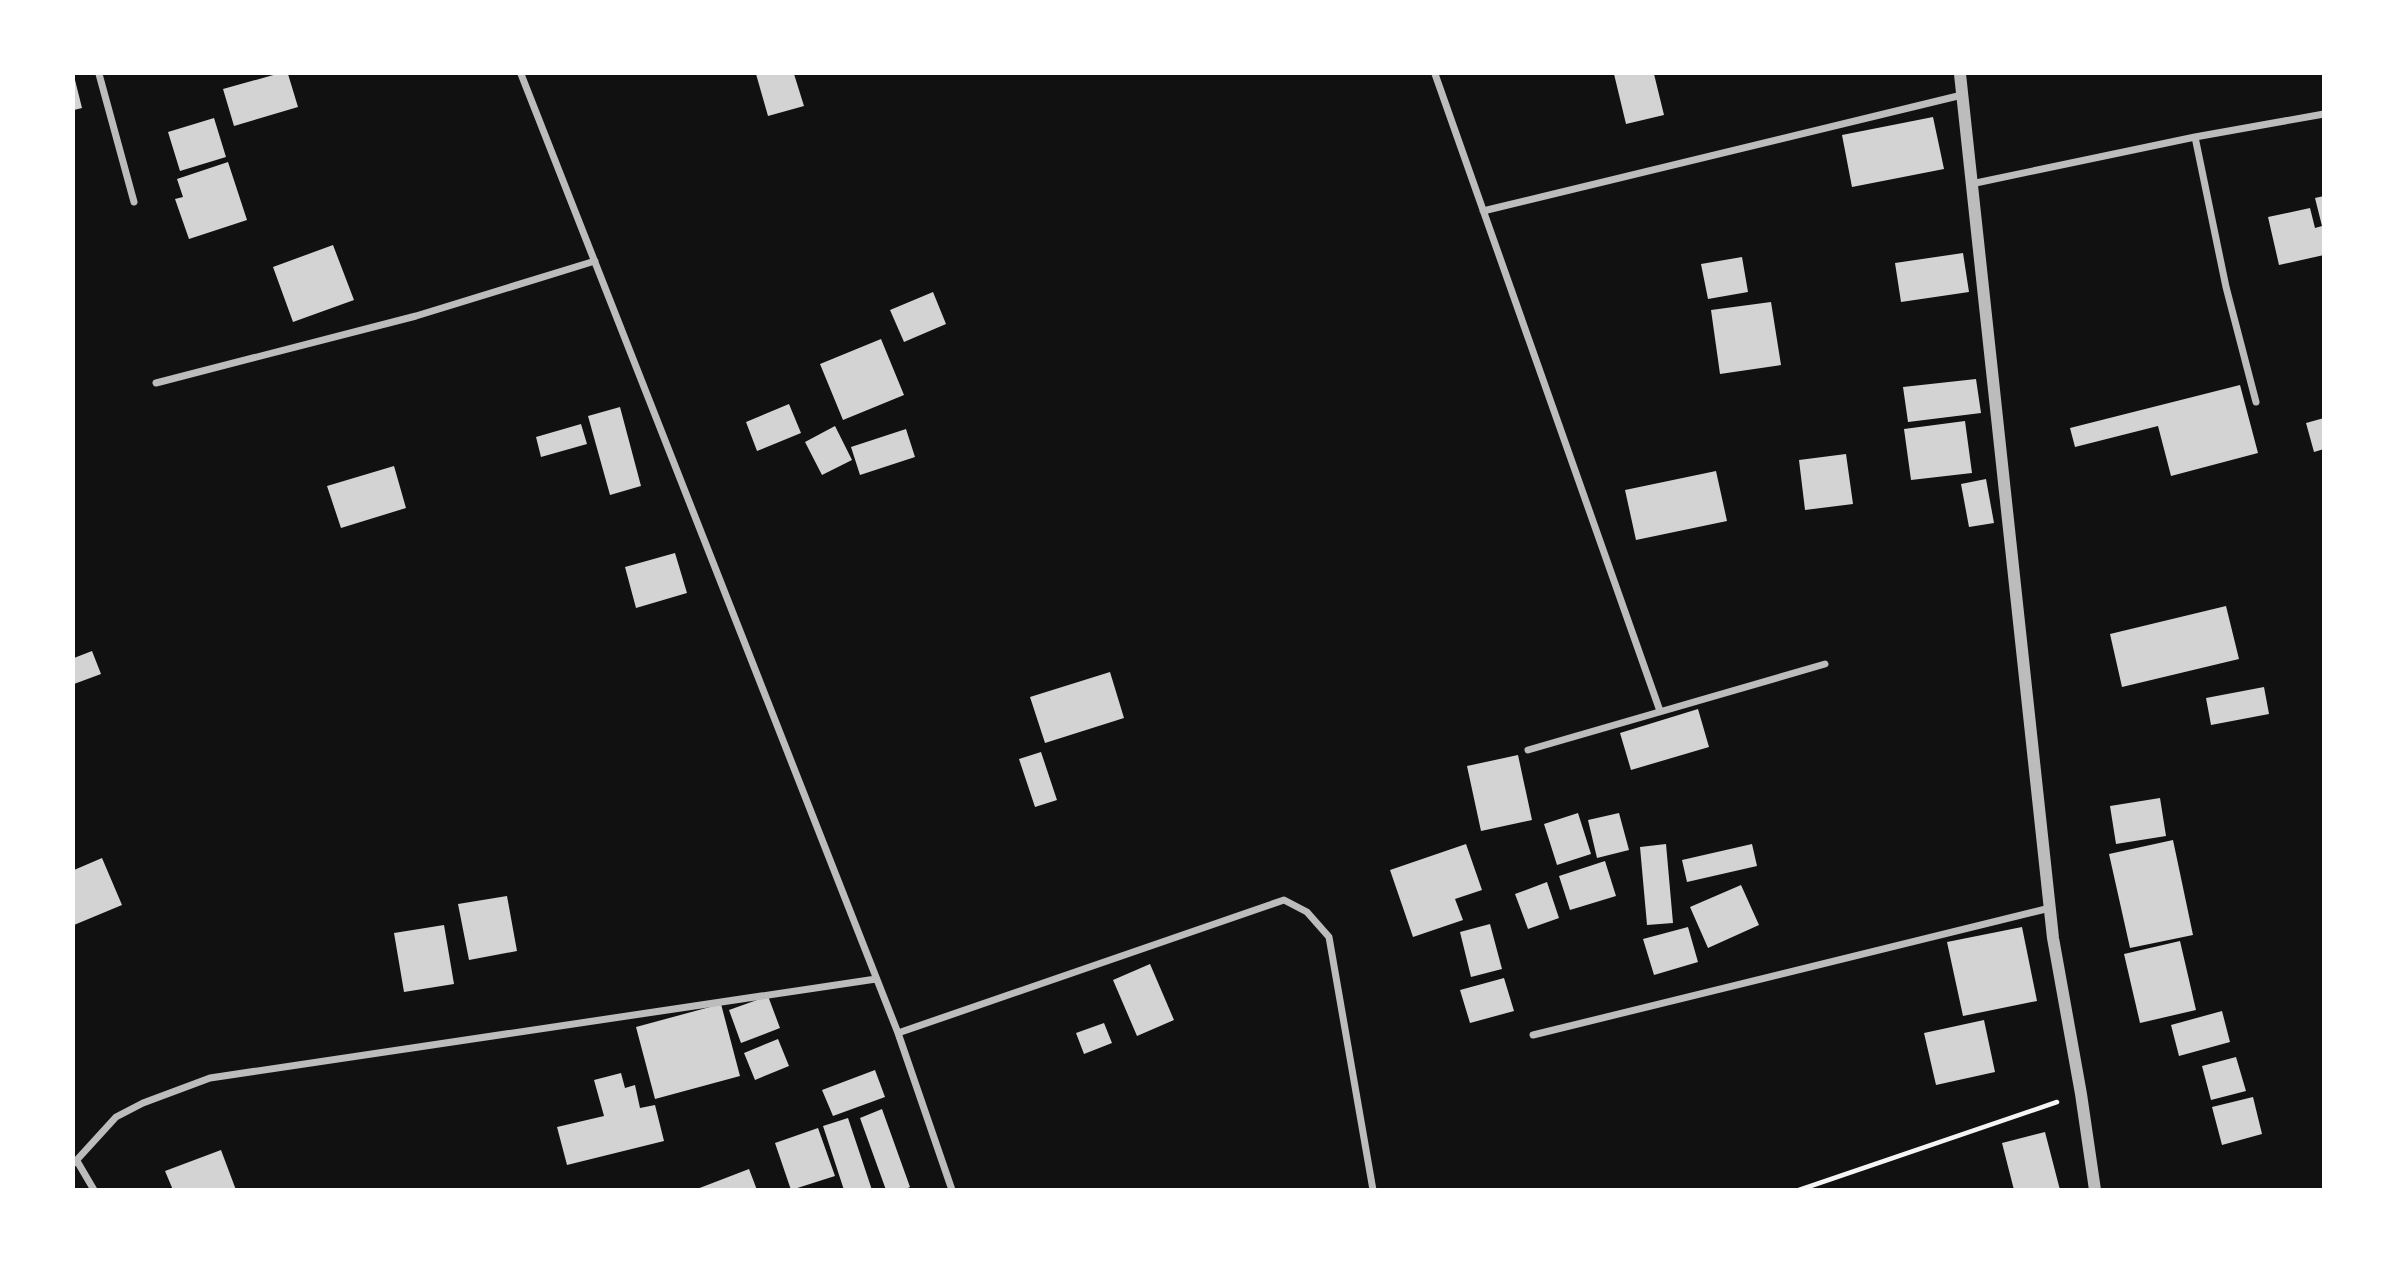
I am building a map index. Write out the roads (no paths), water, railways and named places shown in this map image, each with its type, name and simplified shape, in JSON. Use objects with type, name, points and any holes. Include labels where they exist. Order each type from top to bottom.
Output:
[{"type":"street","points":[[99,74],[134,202]]},
{"type":"street","points":[[521,74],[898,1033],[953,1189]]},
{"type":"street","points":[[1435,74],[1660,711]]},
{"type":"street","points":[[1960,74],[2053,938],[2095,1189]]},
{"type":"street","points":[[1483,211],[1962,95]]},
{"type":"street","points":[[1971,184],[2195,137],[2323,114]]},
{"type":"street","points":[[2195,137],[2226,287],[2256,402]]},
{"type":"street","points":[[156,383],[416,317],[595,261]]},
{"type":"street","points":[[1528,750],[1825,664]]},
{"type":"street","points":[[898,1033],[1284,900],[1307,912],[1329,937],[1373,1189]]},
{"type":"street","points":[[1533,1035],[2050,908]]},
{"type":"street","points":[[94,1189],[75,1162],[116,1117],[143,1103],[210,1078],[876,979]]}]
